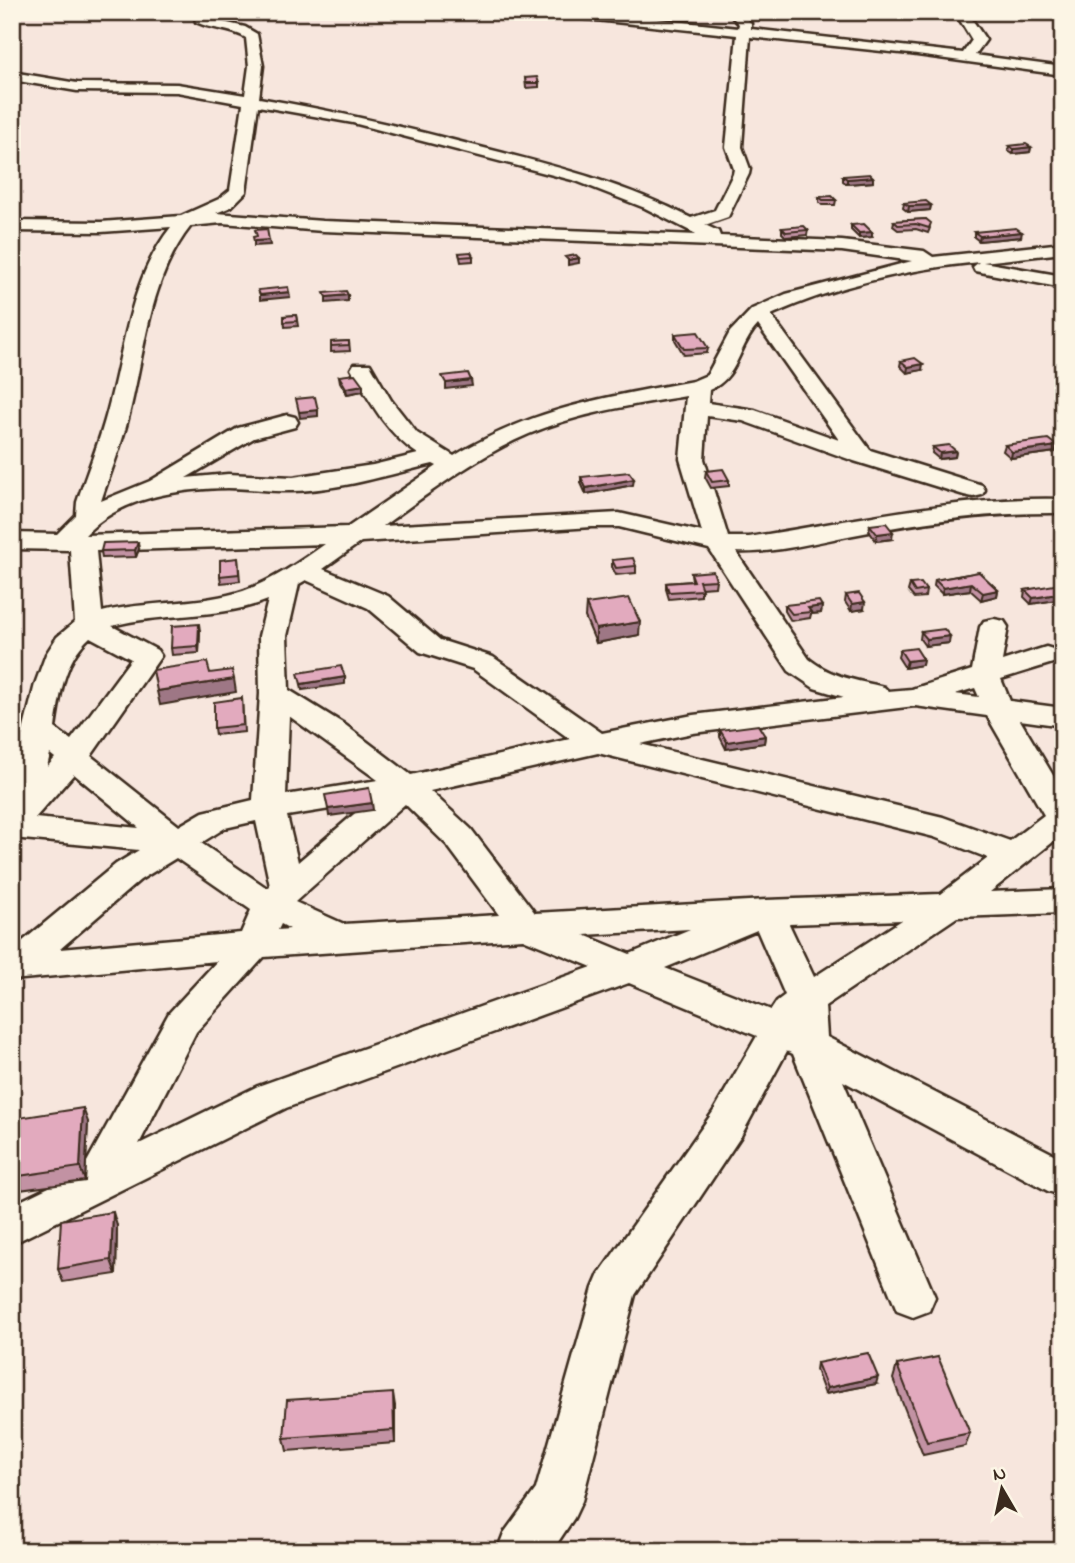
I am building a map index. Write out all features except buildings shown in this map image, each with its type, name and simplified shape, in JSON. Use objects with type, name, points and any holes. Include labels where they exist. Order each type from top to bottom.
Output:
[{"type":"street","points":[[89,625],[78,534],[117,419],[128,365],[153,275],[164,248],[186,220],[225,203],[238,192],[253,100],[256,66],[252,37],[242,31],[206,23],[200,19],[199,12]]},
{"type":"street","points":[[558,12],[1063,71]]},
{"type":"street","points":[[690,224],[722,213],[742,169],[734,147],[739,105],[739,65],[745,23],[732,12]]},
{"type":"street","points":[[961,12],[979,40],[966,58]]},
{"type":"street","points":[[12,76],[77,87],[177,88],[354,119],[552,169],[615,188],[729,241]]},
{"type":"street","points":[[12,226],[101,227],[222,218],[323,226],[842,246],[945,260],[1063,282]]},
{"type":"street","points":[[574,406],[695,381],[715,380],[740,331],[759,313],[793,298],[900,269],[945,260],[1063,248]]},
{"type":"street","points":[[759,313],[862,456]]},
{"type":"street","points":[[362,369],[381,402],[409,438],[454,467]]},
{"type":"street","points":[[695,381],[692,459],[718,544],[799,665],[814,679],[845,689],[1063,717]]},
{"type":"street","points":[[12,823],[32,765],[55,663],[67,642],[89,625],[122,616],[242,600],[296,577],[354,534],[454,467],[500,439],[528,426],[695,381],[747,415],[862,456],[972,490]]},
{"type":"street","points":[[78,534],[150,488],[246,433],[287,422]]},
{"type":"street","points":[[150,488],[228,481],[293,484],[373,472],[428,458]]},
{"type":"street","points":[[12,526],[22,542],[78,534],[354,534],[619,520],[718,544],[749,545],[964,508],[1013,504],[1063,506]]},
{"type":"street","points":[[280,897],[269,808],[275,694],[273,636],[296,577]]},
{"type":"street","points":[[296,577],[378,602],[430,646],[483,663],[551,714],[597,743],[943,828],[1013,855]]},
{"type":"street","points":[[12,823],[73,756],[147,656],[89,625]]},
{"type":"street","points":[[522,1551],[557,1501],[615,1288],[798,1024],[1062,819],[998,709],[985,675],[994,627]]},
{"type":"street","points":[[14,967],[128,872],[214,820],[269,808],[406,786],[693,724],[915,697],[1046,656]]},
{"type":"street","points":[[275,694],[333,731],[406,786],[459,837],[526,926],[630,968],[798,1024],[1063,1179]]},
{"type":"street","points":[[39,731],[73,756],[176,843],[250,894],[280,897],[341,937]]},
{"type":"street","points":[[97,1184],[182,1023],[254,945],[280,897],[406,786]]},
{"type":"street","points":[[12,823],[176,843]]},
{"type":"street","points":[[14,967],[341,937],[766,912],[1063,901]]},
{"type":"street","points":[[12,1226],[272,1097],[630,968],[766,912]]},
{"type":"street","points":[[766,912],[798,1024],[913,1297]]}]
